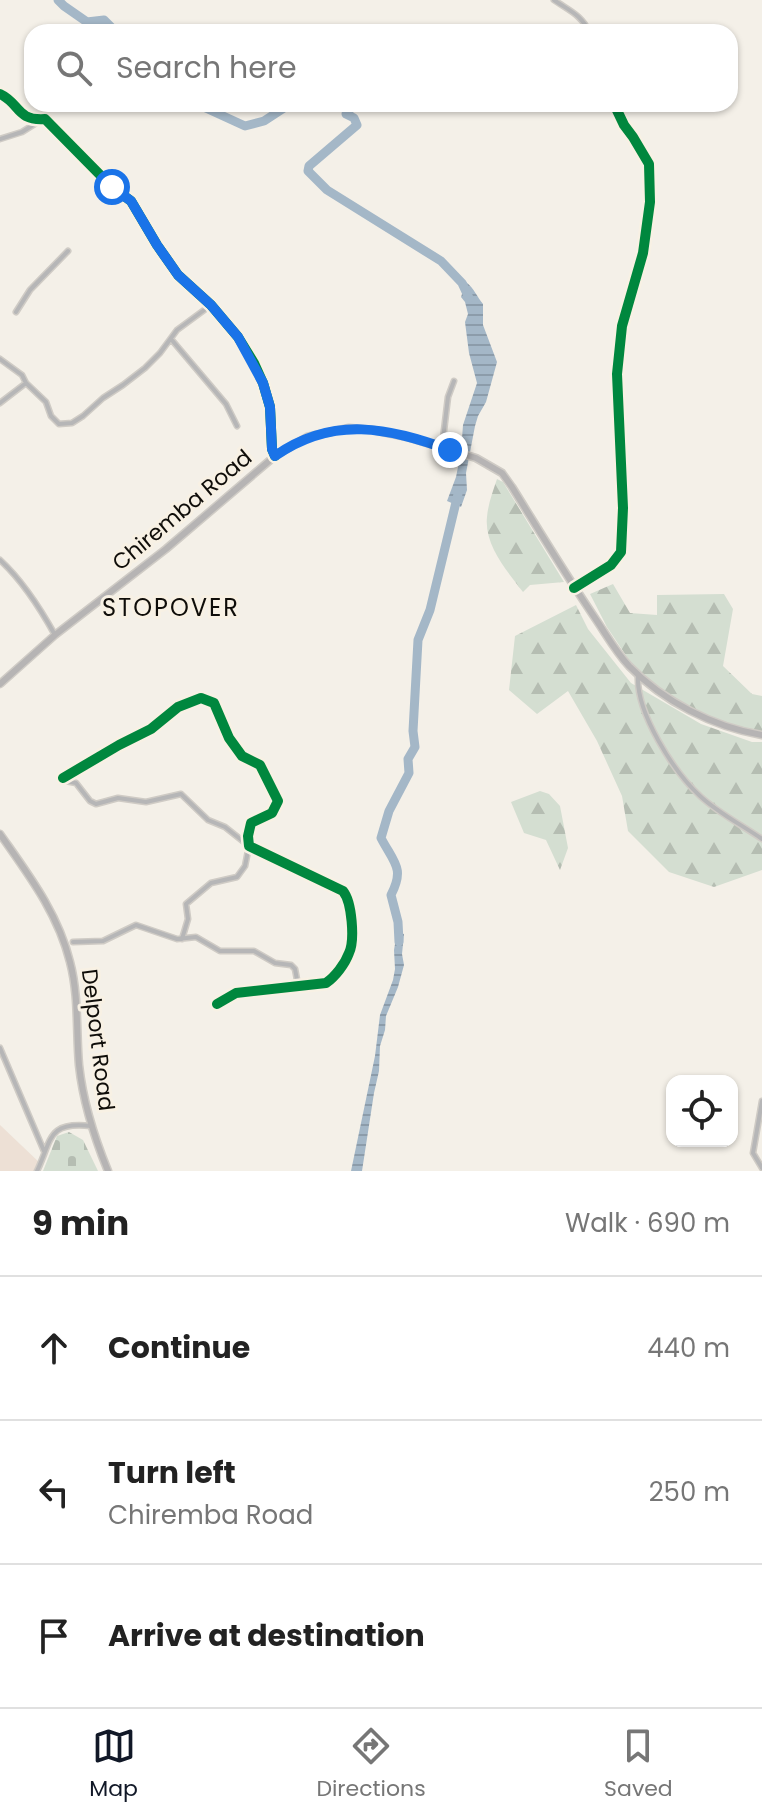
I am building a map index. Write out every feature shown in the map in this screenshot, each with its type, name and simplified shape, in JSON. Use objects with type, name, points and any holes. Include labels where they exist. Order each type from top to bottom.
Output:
[{"type":"main road","name":"Chiremba Road","points":[[0,684],[55,635],[166,549],[275,456],[307,437],[349,428],[388,432],[491,465],[506,477],[574,588],[614,648],[638,675],[691,711],[744,732],[762,735]]},
{"type":"main road","name":"Delport Road","points":[[0,834],[38,888],[66,948],[76,994],[82,1086],[91,1126],[108,1171]]},
{"type":"street","points":[[554,0],[574,11],[586,24]]},
{"type":"street","points":[[0,94],[10,98],[17,111],[30,118],[45,119],[112,187],[131,201],[178,275],[211,305],[238,337],[263,383],[270,407],[275,456]]},
{"type":"street","points":[[574,588],[611,565],[621,552],[623,508],[617,374],[622,326],[643,253],[650,202],[649,164],[618,112]]},
{"type":"street","points":[[0,139],[22,132],[41,120]]},
{"type":"street","points":[[16,312],[30,290],[68,251]]},
{"type":"street","points":[[0,359],[22,375],[46,402],[51,416],[59,424],[72,423],[145,368],[177,330],[211,305]]},
{"type":"street","points":[[171,339],[226,404],[237,426]]},
{"type":"street","points":[[442,447],[448,397],[454,381]]},
{"type":"street","points":[[0,403],[26,383]]},
{"type":"street","points":[[0,560],[40,607],[55,635]]},
{"type":"street","points":[[638,675],[638,687],[650,724],[676,770],[701,798],[762,839]]},
{"type":"street","points":[[182,939],[188,919],[186,904],[211,883],[237,877],[245,866],[249,846],[251,823],[272,813],[278,801],[260,765],[242,756],[229,738],[214,703],[201,698],[178,707],[151,729],[63,778],[76,783],[96,804],[118,798],[146,802],[181,794],[208,820],[225,827],[249,846],[343,891],[349,898],[350,952],[333,979],[326,983],[236,993],[217,1004]]},
{"type":"street","points":[[73,942],[103,941],[136,925],[177,939],[196,937],[220,951],[254,951],[275,963],[291,965],[295,969],[298,986]]},
{"type":"street","points":[[0,1048],[44,1151]]},
{"type":"street","points":[[762,1101],[753,1153],[762,1168]]},
{"type":"street","points":[[37,1171],[50,1138],[59,1128],[78,1124],[91,1126]]},
{"type":"shaded area","points":[[0,1125],[42,1165],[35,1171],[0,1171]]},
{"type":"green space","points":[[497,479],[503,482],[564,582],[530,585],[523,592],[504,566],[489,538],[487,527],[488,507]]},
{"type":"green space","points":[[613,584],[630,613],[657,615],[657,595],[724,594],[733,609],[723,666],[752,694],[762,696],[762,731],[749,732],[701,714],[663,691],[633,666],[590,594]]},
{"type":"green space","points":[[576,605],[588,629],[631,683],[701,724],[752,742],[762,742],[762,870],[714,887],[669,872],[628,831],[622,796],[597,741],[568,691],[537,714],[509,690],[515,636]]},
{"type":"green space","points":[[540,791],[549,794],[560,806],[568,848],[560,870],[546,840],[524,833],[511,802]]},
{"type":"green space","points":[[69,1132],[83,1140],[98,1171],[43,1171],[57,1136]]},
{"type":"water","points":[[466,282],[483,304],[483,325],[497,362],[486,402],[475,426],[466,473],[467,490],[461,507],[447,501],[456,477],[463,425],[477,383],[469,353],[465,322],[468,314],[461,297]]},
{"type":"water","points":[[397,932],[404,934],[404,965],[386,1016],[362,1171],[351,1171],[375,1056],[380,1015],[393,980]]},
{"type":"waterway","points":[[58,0],[87,22],[104,20],[108,24]]},
{"type":"waterway","points":[[214,112],[245,126],[264,121],[278,112]]},
{"type":"waterway","points":[[348,112],[346,114],[354,118],[357,125],[309,166],[308,171],[327,190],[441,261],[462,283],[469,298]]},
{"type":"waterway","points":[[399,942],[391,895],[397,878],[396,866],[381,838],[389,811],[409,773],[408,759],[415,747],[413,731],[418,640],[430,610],[458,494]]},
{"type":"cycle path","points":[[0,94],[23,114],[45,119],[112,187],[131,201],[178,275],[211,305],[238,337],[263,383],[270,407],[275,456]]},
{"type":"cycle path","points":[[574,588],[611,565],[621,552],[623,508],[617,374],[622,326],[643,253],[650,202],[649,164],[618,112]]},
{"type":"cycle path","points":[[63,778],[151,729],[178,707],[201,698],[214,703],[229,738],[242,756],[260,765],[278,801],[272,813],[251,823],[249,846],[343,891],[350,912],[351,947],[342,966],[326,983],[236,993],[217,1004]]},
{"type":"district","name":"STOPOVER","points":[[171,607]]},
{"type":"route","points":[[112,187],[131,201],[178,275],[211,305],[238,337],[254,363],[270,407],[275,456],[307,437],[349,428],[388,432],[450,450]]}]
